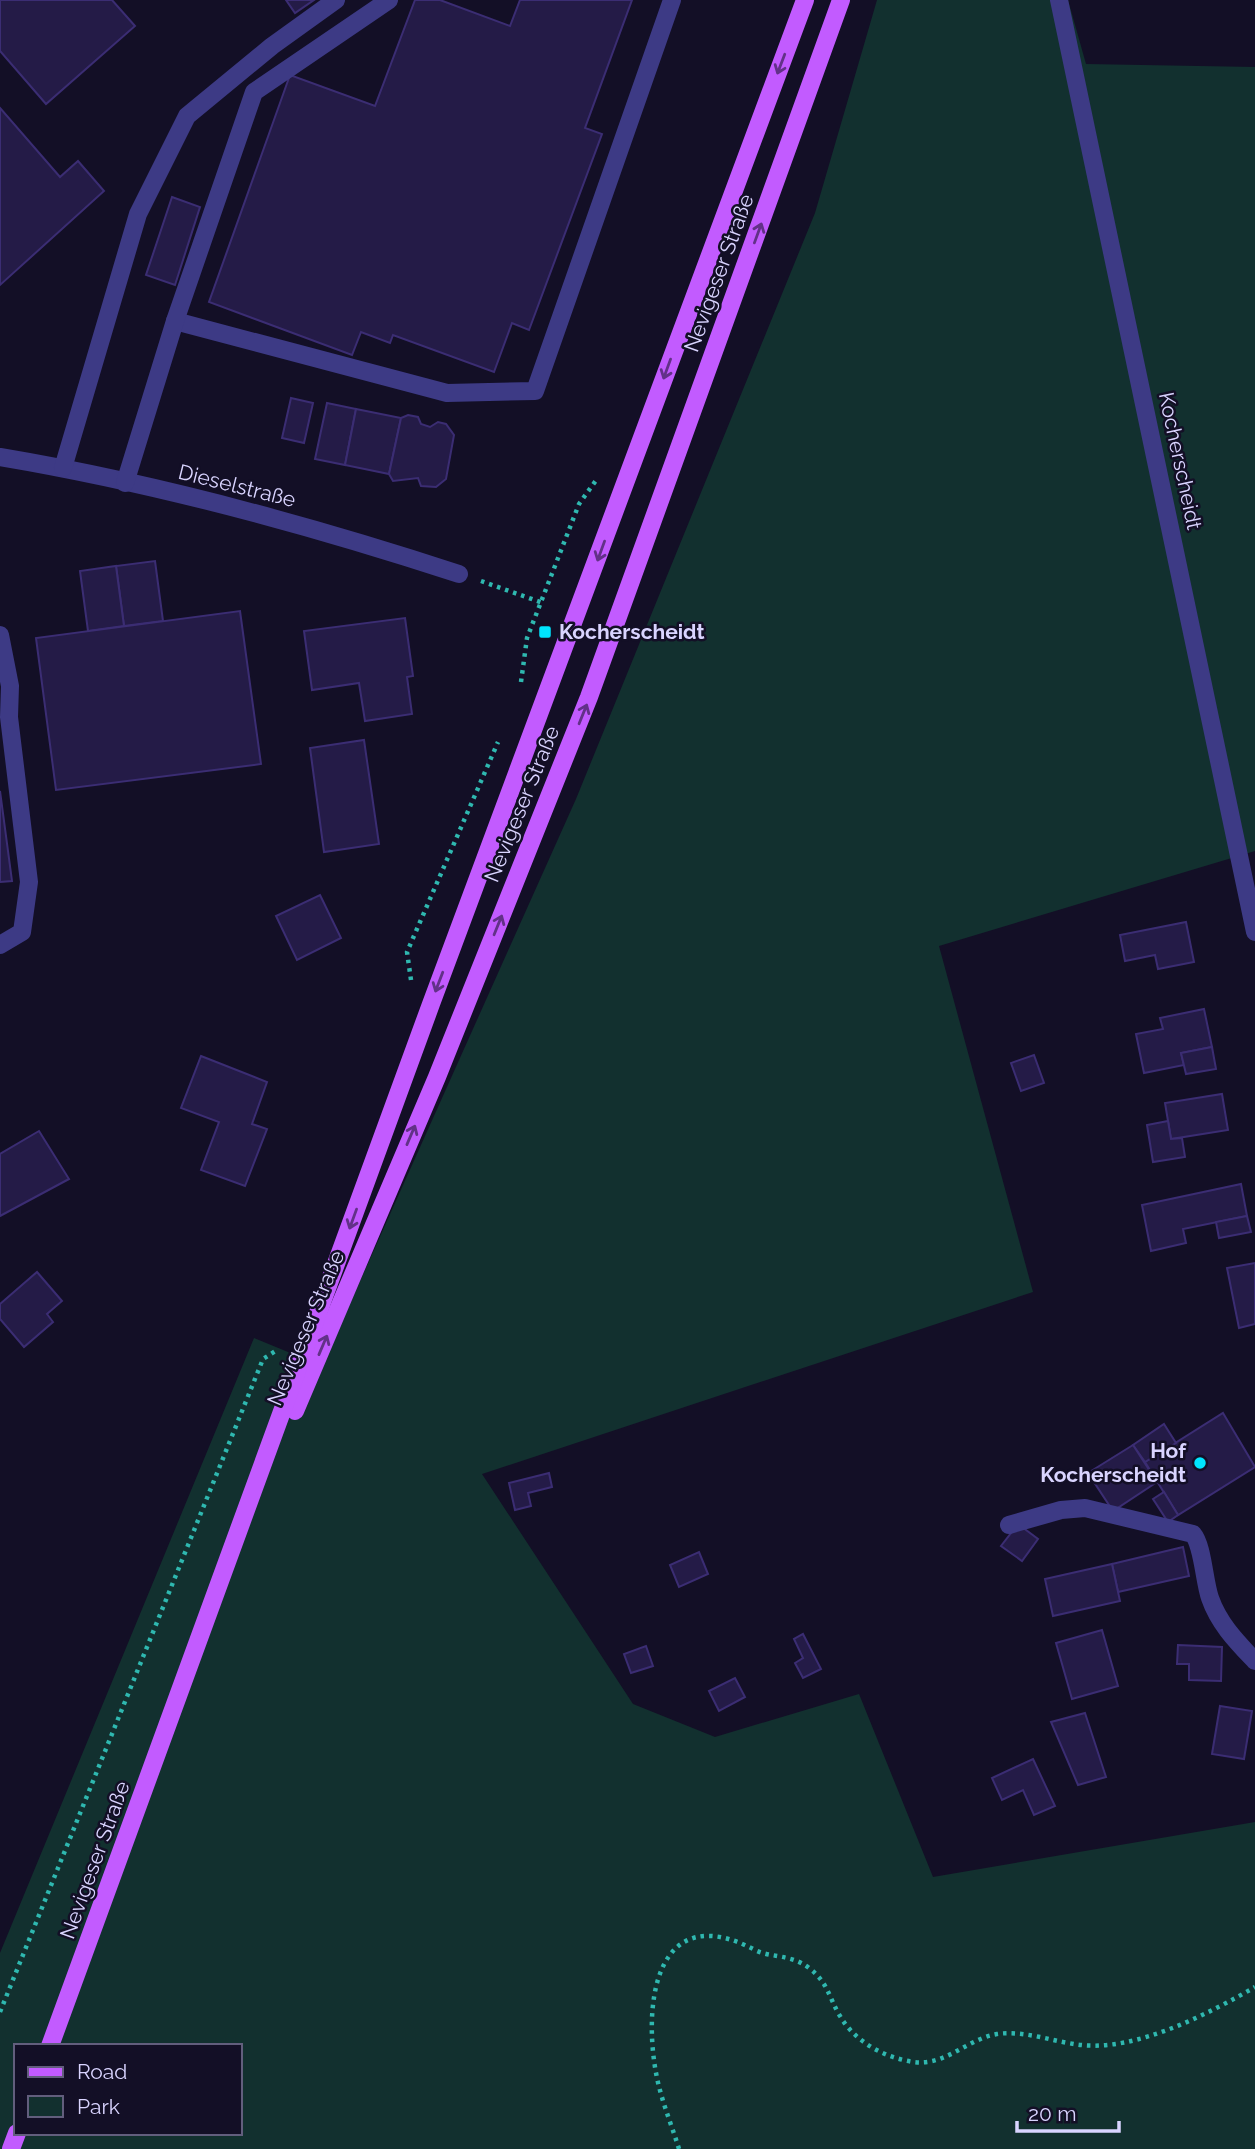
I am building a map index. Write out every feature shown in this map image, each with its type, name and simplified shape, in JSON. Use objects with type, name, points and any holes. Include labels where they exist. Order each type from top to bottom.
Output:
[{"type":"main road","name":"Nevigeser Straße","points":[[51,2044],[431,1004],[804,0]]},
{"type":"main road","name":"Nevigeser Straße","points":[[211,1611],[437,1077],[589,697],[841,0]]},
{"type":"street","points":[[63,468],[138,214],[187,116],[272,46],[336,0]]},
{"type":"street","points":[[125,483],[175,321],[254,92],[389,0]]},
{"type":"street","points":[[175,321],[447,393],[535,391],[672,0]]},
{"type":"street","name":"Kocherscheidt","points":[[1059,0],[1255,932]]},
{"type":"street","name":"Dieselstraße","points":[[0,457],[63,468],[343,536],[459,574]]},
{"type":"street","points":[[0,635],[10,686],[9,717],[29,882],[22,932],[0,945]]},
{"type":"street","points":[[1009,1525],[1060,1510],[1085,1508],[1193,1534],[1198,1540],[1205,1580],[1220,1620],[1255,1661]]},
{"type":"path","points":[[520,689],[527,638],[543,603],[579,504],[600,475]]},
{"type":"path","points":[[459,574],[543,603]]},
{"type":"path","points":[[413,993],[407,952],[500,738]]},
{"type":"path","points":[[0,2012],[264,1359],[285,1345]]},
{"type":"path","points":[[679,2149],[657,2078],[653,1997],[660,1974],[672,1951],[690,1937],[715,1934],[741,1941],[758,1951],[782,1955],[807,1966],[825,1981],[839,2016],[855,2037],[884,2054],[914,2062],[936,2062],[974,2039],[1000,2034],[1084,2045],[1115,2045],[1161,2032],[1255,1987]]},
{"type":"green space","points":[[877,0],[1068,0],[1086,64],[1255,67],[1255,851],[939,946],[1033,1292],[482,1474],[633,1704],[715,1737],[859,1694],[933,1877],[1255,1822],[1255,2149],[0,2149],[0,1953],[254,1338],[322,1366],[576,799],[815,213]]},
{"type":"building","points":[[0,0],[112,0],[135,26],[46,104],[0,51]]},
{"type":"building","points":[[286,0],[314,0],[295,13]]},
{"type":"building","points":[[415,0],[440,0],[510,26],[520,0],[632,0],[585,128],[602,134],[529,330],[512,323],[494,372],[393,335],[390,343],[361,332],[352,355],[209,302],[290,75],[375,106]]},
{"type":"building","points":[[0,108],[60,177],[78,161],[104,191],[0,285]]},
{"type":"building","points":[[172,197],[200,207],[175,285],[146,275]]},
{"type":"building","points":[[291,398],[313,403],[304,443],[282,438]]},
{"type":"building","points":[[327,403],[356,409],[345,465],[315,459]]},
{"type":"building","points":[[356,409],[401,418],[389,474],[345,465]]},
{"type":"building","points":[[408,415],[418,417],[421,424],[430,427],[438,422],[446,424],[454,435],[446,479],[436,487],[421,486],[418,478],[393,481],[389,474],[401,418]]},
{"type":"building","points":[[155,561],[163,621],[124,626],[116,566]]},
{"type":"building","points":[[116,566],[124,626],[88,631],[80,571]]},
{"type":"building","points":[[240,611],[261,764],[56,790],[36,638]]},
{"type":"building","points":[[405,618],[413,676],[407,677],[412,714],[365,721],[359,683],[312,690],[304,631]]},
{"type":"building","points":[[364,740],[379,844],[324,852],[310,748]]},
{"type":"building","points":[[0,791],[12,881],[0,882]]},
{"type":"building","points":[[320,895],[341,938],[297,960],[276,916]]},
{"type":"building","points":[[1186,922],[1194,962],[1158,969],[1155,955],[1125,961],[1120,935]]},
{"type":"building","points":[[1204,1009],[1212,1047],[1181,1053],[1184,1065],[1144,1073],[1136,1034],[1163,1029],[1160,1018]]},
{"type":"building","points":[[1212,1047],[1216,1069],[1186,1074],[1181,1053]]},
{"type":"building","points":[[1034,1055],[1044,1083],[1021,1091],[1011,1063]]},
{"type":"building","points":[[201,1056],[267,1082],[252,1124],[267,1129],[245,1186],[201,1170],[219,1122],[181,1108]]},
{"type":"building","points":[[1222,1094],[1228,1130],[1171,1139],[1165,1103]]},
{"type":"building","points":[[1168,1121],[1171,1139],[1182,1138],[1185,1157],[1153,1162],[1147,1125]]},
{"type":"building","points":[[39,1131],[69,1179],[0,1216],[0,1154]]},
{"type":"building","points":[[1241,1184],[1247,1216],[1183,1229],[1186,1243],[1151,1251],[1142,1205]]},
{"type":"building","points":[[1247,1216],[1251,1232],[1219,1238],[1216,1222]]},
{"type":"building","points":[[1255,1263],[1255,1324],[1239,1328],[1227,1268]]},
{"type":"building","points":[[37,1272],[62,1301],[47,1314],[53,1322],[24,1347],[0,1319],[0,1304]]},
{"type":"building","name":"Hof Kocherscheidt","points":[[1223,1413],[1255,1467],[1178,1515],[1145,1462]]},
{"type":"building","points":[[1164,1424],[1176,1443],[1145,1462],[1133,1445]]},
{"type":"building","points":[[1133,1445],[1157,1482],[1113,1511],[1088,1473]]},
{"type":"building","points":[[549,1473],[552,1487],[528,1493],[531,1506],[515,1510],[509,1483]]},
{"type":"building","points":[[1164,1492],[1178,1515],[1168,1522],[1153,1499]]},
{"type":"building","points":[[1018,1524],[1038,1539],[1022,1561],[1001,1546]]},
{"type":"building","points":[[1183,1547],[1189,1576],[1118,1592],[1112,1564]]},
{"type":"building","points":[[699,1552],[708,1574],[679,1587],[670,1565]]},
{"type":"building","points":[[1112,1564],[1120,1601],[1053,1616],[1045,1579]]},
{"type":"building","points":[[1102,1630],[1118,1686],[1072,1699],[1056,1643]]},
{"type":"building","points":[[803,1634],[821,1669],[803,1678],[795,1663],[803,1658],[794,1639]]},
{"type":"building","points":[[1178,1645],[1222,1647],[1221,1681],[1189,1680],[1189,1664],[1177,1664]]},
{"type":"building","points":[[646,1646],[653,1666],[631,1673],[624,1654]]},
{"type":"building","points":[[735,1678],[745,1697],[719,1711],[709,1691]]},
{"type":"building","points":[[1220,1706],[1252,1711],[1244,1759],[1212,1754]]},
{"type":"building","points":[[1085,1713],[1106,1777],[1078,1785],[1051,1722]]},
{"type":"building","points":[[1033,1759],[1055,1806],[1034,1815],[1023,1790],[1002,1800],[992,1778]]},
{"type":"place","name":"Kocherscheidt","points":[[545,632]]},
{"type":"place","name":"Hof Kocherscheidt","points":[[1200,1463]]}]
